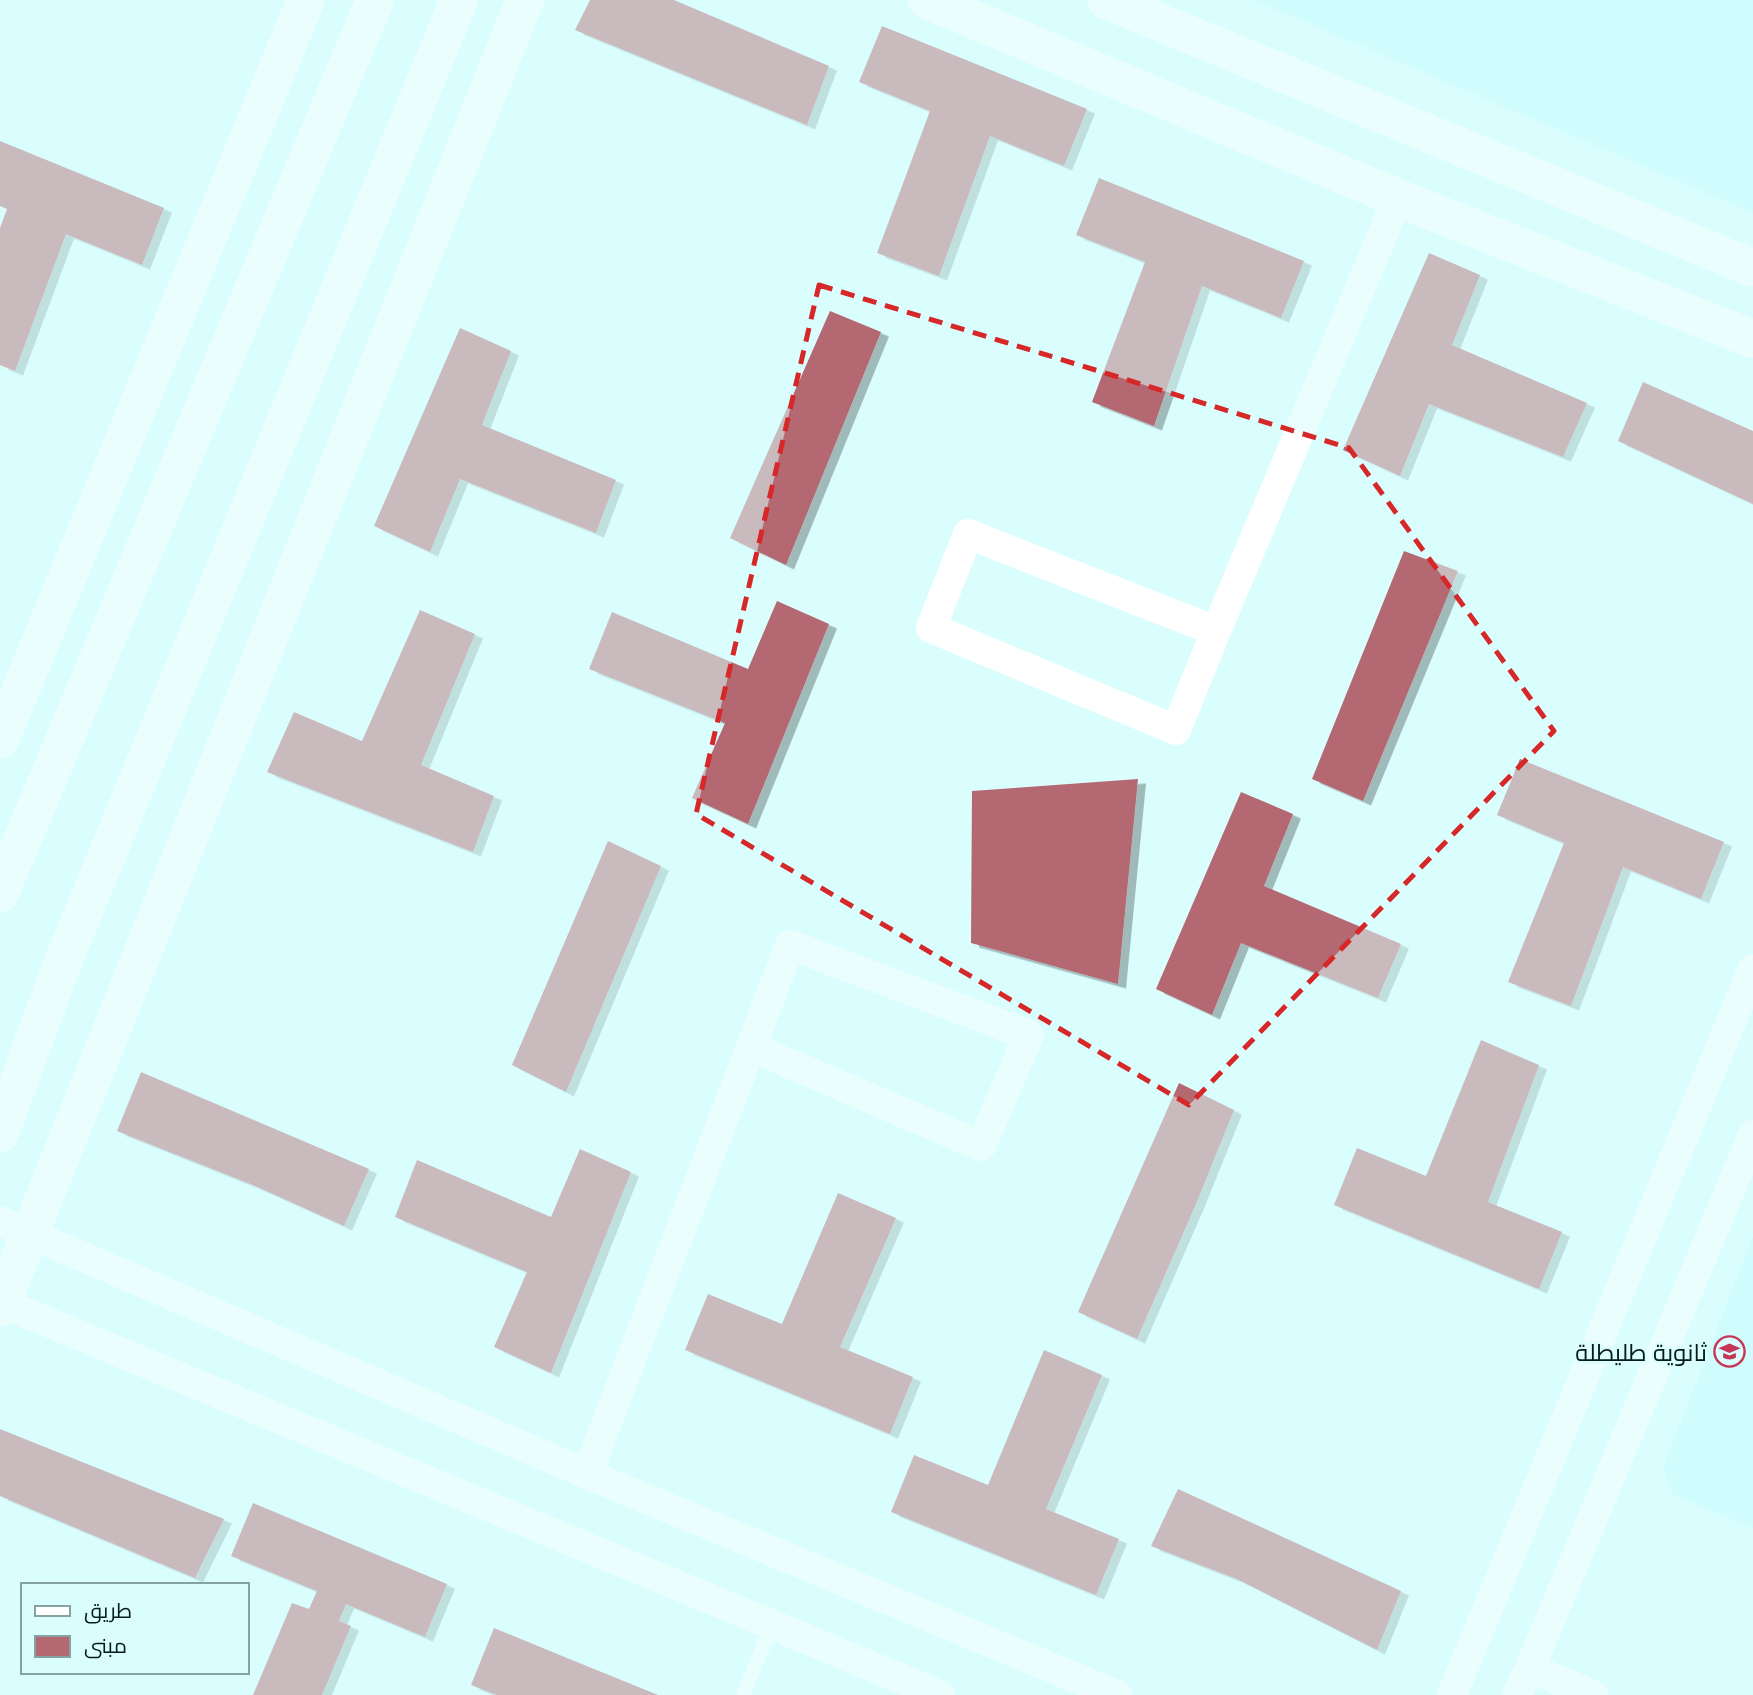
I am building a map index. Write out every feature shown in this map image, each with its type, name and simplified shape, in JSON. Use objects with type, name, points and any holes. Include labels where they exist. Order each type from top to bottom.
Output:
[{"type":"main road","points":[[0,740],[306,0]]},
{"type":"main road","points":[[0,893],[375,0]]},
{"type":"main road","points":[[0,1133],[63,962],[459,0]]},
{"type":"main road","points":[[1,1304],[15,1227],[525,0]]},
{"type":"main road","points":[[927,0],[1398,198],[1753,339]]},
{"type":"main road","points":[[1106,0],[1753,268]]},
{"type":"street","points":[[1216,631],[968,534],[931,628],[1176,730],[1398,198]]},
{"type":"street","points":[[587,1474],[790,945],[1030,1035],[981,1146],[751,1047]]},
{"type":"street","points":[[1452,1695],[1753,969]]},
{"type":"street","points":[[1517,1695],[1753,1135]]},
{"type":"street","points":[[15,1227],[587,1474],[1117,1695]]},
{"type":"street","points":[[1,1304],[940,1695]]},
{"type":"street","points":[[1530,1668],[1592,1695]]},
{"type":"lane","points":[[743,1695],[772,1625]]},
{"type":"highlighted area","points":[[819,285],[1349,448],[1554,731],[1189,1105],[696,814]]},
{"type":"shaded area","points":[[1255,0],[1753,0],[1753,213]]},
{"type":"shaded area","name":"ثانوية طليطلة","points":[[1753,1237],[1753,1528],[1672,1494],[1663,1467]]},
{"type":"building","points":[[590,0],[674,0],[829,66],[807,125],[575,30]]},
{"type":"building","points":[[882,26],[1087,109],[1064,166],[990,136],[939,276],[877,253],[930,111],[859,82]]},
{"type":"building","points":[[0,141],[164,208],[142,265],[66,234],[15,371],[0,365],[0,228],[7,209],[0,206]]},
{"type":"building","points":[[1099,178],[1304,261],[1281,318],[1202,286],[1154,426],[1092,402],[1145,262],[1076,235]]},
{"type":"building","points":[[1429,253],[1480,275],[1452,345],[1587,403],[1563,457],[1429,404],[1400,476],[1343,450]]},
{"type":"building","points":[[830,311],[881,332],[786,565],[730,538]]},
{"type":"building","points":[[460,328],[511,351],[482,425],[616,480],[596,533],[460,479],[430,552],[374,526]]},
{"type":"building","points":[[1643,382],[1753,431],[1753,504],[1618,441]]},
{"type":"building","points":[[1404,551],[1458,571],[1363,801],[1312,779]]},
{"type":"building","points":[[777,601],[829,624],[748,824],[692,798],[725,723],[589,669],[612,612],[748,669]]},
{"type":"building","points":[[420,610],[475,634],[421,765],[494,796],[473,852],[267,772],[294,712],[362,741]]},
{"type":"building","points":[[1520,759],[1724,842],[1701,899],[1623,867],[1571,1006],[1508,982],[1564,843],[1497,815]]},
{"type":"building","points":[[1138,779],[1118,984],[971,943],[972,791]]},
{"type":"building","points":[[1241,792],[1293,814],[1264,886],[1401,944],[1378,998],[1241,943],[1212,1015],[1156,989]]},
{"type":"building","points":[[608,841],[661,866],[566,1092],[512,1065]]},
{"type":"building","points":[[1481,1040],[1539,1065],[1488,1202],[1562,1232],[1539,1289],[1334,1205],[1357,1148],[1426,1176]]},
{"type":"building","points":[[141,1072],[369,1169],[344,1226],[253,1185],[117,1131]]},
{"type":"building","points":[[1179,1083],[1234,1110],[1137,1339],[1078,1312]]},
{"type":"building","points":[[580,1149],[631,1172],[551,1373],[494,1347],[527,1272],[395,1217],[417,1160],[551,1217]]},
{"type":"building","points":[[838,1193],[896,1218],[840,1347],[913,1377],[890,1434],[685,1350],[708,1294],[782,1324]]},
{"type":"building","points":[[1044,1350],[1102,1375],[1046,1509],[1119,1539],[1096,1595],[891,1512],[914,1455],[988,1485]]},
{"type":"building","points":[[0,1429],[224,1519],[195,1578],[0,1496]]},
{"type":"building","points":[[1178,1489],[1401,1591],[1377,1650],[1237,1579],[1151,1546]]},
{"type":"building","points":[[253,1503],[447,1584],[425,1637],[346,1604],[339,1621],[351,1626],[322,1695],[253,1695],[292,1603],[309,1609],[317,1591],[231,1556]]},
{"type":"building","points":[[494,1628],[658,1695],[497,1695],[471,1685]]},
{"type":"place","name":"ثانوية طليطلة","points":[[1730,1352]]}]
